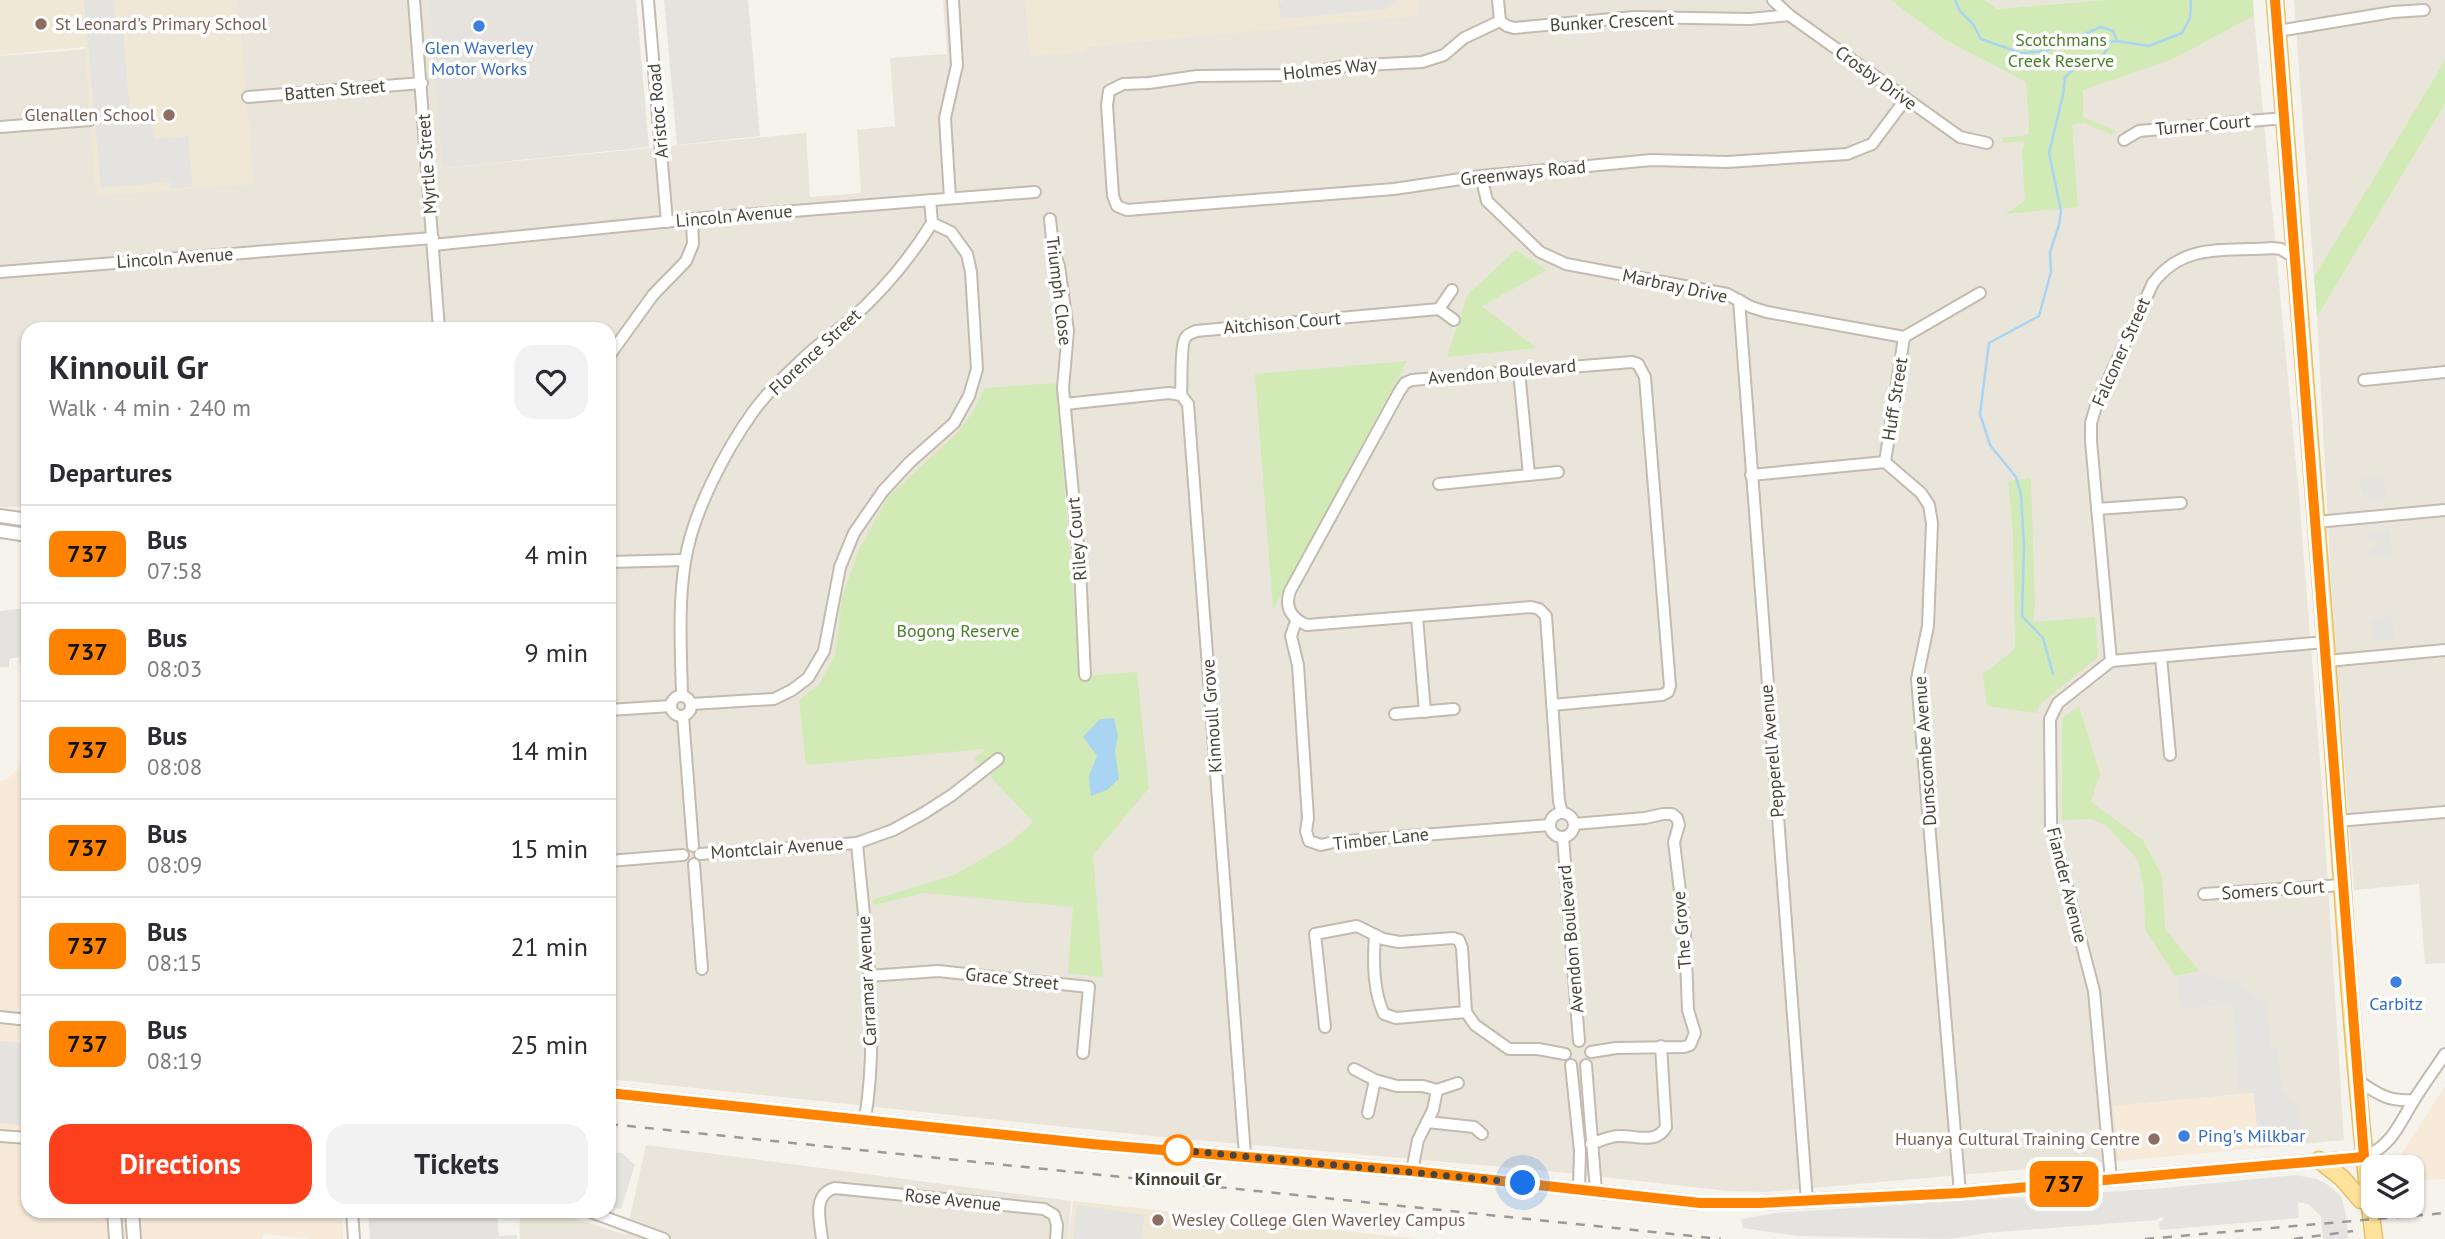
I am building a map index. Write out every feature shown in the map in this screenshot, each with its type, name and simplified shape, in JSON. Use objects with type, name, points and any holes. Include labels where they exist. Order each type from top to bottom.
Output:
[{"type":"main road","points":[[2275,0],[2364,1155]]},
{"type":"main road","points":[[2319,1160],[2342,1178],[2361,1200]]},
{"type":"main road","points":[[2361,1168],[2361,1200]]},
{"type":"main road","points":[[2362,1218],[2363,1239]]},
{"type":"main road","points":[[2371,1218],[2374,1239]]},
{"type":"street","name":"Myrtle Street","points":[[414,0],[439,322]]},
{"type":"street","name":"Aristoc Road","points":[[648,0],[667,222]]},
{"type":"street","points":[[950,198],[945,118],[957,65],[953,0]]},
{"type":"street","points":[[1498,0],[1500,20]]},
{"type":"street","name":"Crosby Drive","points":[[1773,0],[1789,15],[1905,100],[1960,137],[1987,143]]},
{"type":"street","points":[[2278,31],[2393,12],[2424,10]]},
{"type":"street","name":"Bunker Crescent","points":[[1500,20],[1514,28],[1634,17],[1750,19],[1789,15]]},
{"type":"street","name":"Holmes Way","points":[[1118,206],[1113,196],[1107,105],[1109,91],[1123,84],[1197,76],[1298,75],[1345,66],[1422,62],[1444,55],[1464,38],[1500,20]]},
{"type":"street","name":"Batten Street","points":[[248,97],[422,83]]},
{"type":"street","name":"Greenways Road","points":[[1118,206],[1127,210],[1394,189],[1481,176],[1652,160],[1727,162],[1847,153],[1872,144],[1905,100]]},
{"type":"street","name":"Turner Court","points":[[2124,140],[2139,131],[2284,118]]},
{"type":"street","points":[[0,127],[90,120]]},
{"type":"street","name":"Marbray Drive","points":[[1481,176],[1487,201],[1546,256],[1566,264],[1727,294],[1767,312],[1904,337]]},
{"type":"street","name":"Lincoln Avenue","points":[[0,272],[433,241],[1035,192]]},
{"type":"street","points":[[692,704],[774,699],[808,678],[824,651],[840,567],[853,533],[883,491],[910,462],[954,423],[969,396],[977,369],[971,272],[967,254],[951,232],[932,223],[930,200]]},
{"type":"street","points":[[616,346],[653,295],[686,261],[693,244],[692,219]]},
{"type":"street","name":"Triumph Close","points":[[1050,219],[1068,331],[1067,361],[1063,373],[1065,404]]},
{"type":"street","name":"Florence Street","points":[[682,695],[680,624],[685,560],[701,508],[719,468],[753,411],[813,349],[850,321],[889,283],[932,223]]},
{"type":"street","name":"Falconer Street","points":[[2111,661],[2091,423],[2096,406],[2152,283],[2164,268],[2188,255],[2272,248],[2281,249],[2295,258]]},
{"type":"street","points":[[1452,290],[1439,309],[1454,320]]},
{"type":"street","points":[[1904,337],[1980,293]]},
{"type":"street","name":"Pepperell Avenue","points":[[1739,300],[1807,1201]]},
{"type":"street","name":"Aitchison Court","points":[[1181,395],[1181,346],[1185,337],[1196,331],[1439,309]]},
{"type":"street","name":"Huff Street","points":[[1885,462],[1904,337]]},
{"type":"street","name":"Avendon Boulevard","points":[[1296,621],[1288,607],[1290,592],[1405,383],[1412,380],[1518,371],[1632,362],[1639,364],[1645,377],[1670,685],[1668,692],[1661,695],[1552,705]]},
{"type":"street","points":[[1518,371],[1529,475]]},
{"type":"street","points":[[2364,380],[2445,372]]},
{"type":"street","points":[[1065,404],[1169,393],[1181,395]]},
{"type":"street","name":"Kinnoull Grove","points":[[1181,395],[1188,404],[1189,415],[1245,1155]]},
{"type":"street","name":"Riley Court","points":[[1065,404],[1080,568],[1085,675]]},
{"type":"street","points":[[1751,475],[1885,462]]},
{"type":"street","name":"Dunscombe Avenue","points":[[1885,462],[1921,493],[1929,505],[1932,523],[1928,626],[1917,679],[1960,1193]]},
{"type":"street","points":[[1439,484],[1558,472]]},
{"type":"street","points":[[2097,509],[2181,503]]},
{"type":"street","points":[[2315,522],[2445,510]]},
{"type":"street","points":[[0,516],[21,517]]},
{"type":"street","points":[[0,531],[21,534]]},
{"type":"street","points":[[616,562],[685,560]]},
{"type":"street","points":[[1296,621],[1307,625],[1531,607],[1539,609],[1546,616],[1562,813]]},
{"type":"street","points":[[1417,617],[1425,712]]},
{"type":"street","name":"Timber Lane","points":[[1296,621],[1291,636],[1297,665],[1308,818],[1306,831],[1309,842],[1321,845],[1550,825]]},
{"type":"street","points":[[2111,661],[2325,642]]},
{"type":"street","points":[[2327,660],[2445,650]]},
{"type":"street","points":[[2161,657],[2170,755]]},
{"type":"street","name":"Fiander Avenue","points":[[2111,661],[2058,703],[2050,719],[2050,794],[2051,826],[2097,1010],[2111,1180]]},
{"type":"street","points":[[682,695],[692,704],[689,713],[683,716],[676,715],[671,706],[673,699],[682,695]]},
{"type":"street","points":[[616,710],[671,706]]},
{"type":"street","points":[[1395,714],[1454,709]]},
{"type":"street","points":[[683,716],[696,855],[702,970]]},
{"type":"street","name":"Montclair Avenue","points":[[696,855],[857,843],[893,830],[924,813],[998,759]]},
{"type":"street","points":[[2337,821],[2445,812]]},
{"type":"street","points":[[1562,813],[1570,816],[1574,824],[1572,832],[1563,837],[1555,835],[1550,825],[1553,818],[1562,813]]},
{"type":"street","name":"The Grove","points":[[1574,824],[1663,814],[1672,814],[1677,818],[1679,825],[1674,842],[1685,932],[1688,1010],[1695,1033],[1690,1045],[1616,1048],[1591,1052]]},
{"type":"street","name":"Avendon Boulevard","points":[[1563,837],[1579,1041]]},
{"type":"street","name":"Carramar Avenue","points":[[857,843],[872,1042],[865,1119]]},
{"type":"street","points":[[616,860],[683,855],[685,861],[696,855]]},
{"type":"street","name":"Somers Court","points":[[2204,894],[2342,884]]},
{"type":"street","points":[[1325,1027],[1315,934],[1357,926],[1383,939],[1399,942],[1453,938],[1459,940],[1462,948],[1466,1012],[1475,1025],[1509,1049],[1538,1049],[1565,1054]]},
{"type":"street","points":[[1375,935],[1378,1002],[1384,1014],[1396,1018],[1466,1012]]},
{"type":"street","name":"Grace Street","points":[[869,976],[939,971],[1089,987],[1083,1053]]},
{"type":"street","points":[[0,1017],[21,1019]]},
{"type":"street","points":[[1565,1054],[1569,1045],[1579,1041],[1587,1045],[1591,1052],[1587,1065],[1596,1191]]},
{"type":"street","points":[[1591,1144],[1607,1138],[1656,1137],[1662,1133],[1666,1127],[1661,1046]]},
{"type":"street","points":[[1565,1054],[1571,1065],[1580,1151],[1579,1189]]},
{"type":"street","points":[[2368,1155],[2383,1147],[2397,1133],[2414,1100],[2445,1054]]},
{"type":"street","points":[[1571,1065],[1578,1068],[1587,1065]]},
{"type":"street","points":[[1354,1069],[1375,1080],[1397,1086],[1423,1086],[1437,1090],[1458,1083]]},
{"type":"street","points":[[1367,1113],[1375,1080]]},
{"type":"street","points":[[2357,1080],[2382,1097],[2397,1102],[2414,1100]]},
{"type":"street","points":[[1412,1171],[1418,1140],[1433,1110],[1437,1090]]},
{"type":"street","points":[[616,1094],[1092,1144],[1412,1171],[1700,1203],[1807,1201],[1960,1193],[2361,1157]]},
{"type":"street","points":[[1427,1122],[1474,1127],[1482,1134]]},
{"type":"street","points":[[0,1136],[21,1138]]},
{"type":"street","name":"Rose Avenue","points":[[822,1239],[819,1203],[821,1195],[835,1188],[1044,1209],[1054,1215],[1057,1225],[1056,1239]]},
{"type":"street","points":[[114,1218],[116,1239]]},
{"type":"street","points":[[132,1218],[134,1239]]},
{"type":"street","points":[[352,1218],[354,1239]]},
{"type":"street","points":[[606,1218],[664,1239]]},
{"type":"shaded area","name":"Glenallen School","points":[[0,0],[238,0],[254,184],[96,196],[85,47],[0,55]]},
{"type":"shaded area","points":[[82,0],[429,0],[444,168],[806,133],[810,197],[861,193],[857,130],[895,126],[890,58],[947,54],[943,0],[1025,0],[1030,56],[1091,46],[1418,15],[1417,0],[1890,0],[1943,39],[2026,82],[2173,59],[2254,16],[2299,496],[2321,774],[2344,1140],[2259,1148],[2253,1093],[2114,1106],[2119,1161],[1766,1192],[1728,1191],[1559,1172],[1162,1137],[616,1080],[616,322],[21,322],[21,507],[0,507],[0,56],[86,49]]},
{"type":"shaded area","points":[[84,0],[114,0],[117,33],[123,33],[131,124],[153,122],[155,139],[188,136],[193,187],[172,189],[170,182],[101,188]]},
{"type":"shaded area","points":[[429,0],[636,0],[649,147],[443,168]]},
{"type":"shaded area","points":[[664,0],[748,0],[760,136],[677,145]]},
{"type":"shaded area","points":[[1025,0],[1417,0],[1418,16],[1091,46],[1082,52],[1030,56]]},
{"type":"shaded area","points":[[1400,0],[1386,9],[1281,19],[1278,2]]},
{"type":"shaded area","points":[[1985,0],[2105,0],[1997,9]]},
{"type":"shaded area","points":[[2294,0],[2445,0],[2445,60],[2314,277]]},
{"type":"shaded area","points":[[2445,104],[2445,963],[2425,964],[2419,884],[2354,890],[2331,581],[2317,317]]},
{"type":"shaded area","points":[[2384,477],[2386,501],[2369,502],[2369,494],[2362,495],[2360,479]]},
{"type":"shaded area","points":[[2389,530],[2392,556],[2368,558],[2367,551],[2375,549],[2374,540],[2366,540],[2366,532]]},
{"type":"shaded area","points":[[21,609],[21,666],[19,657],[9,659],[9,667],[0,667],[0,611]]},
{"type":"shaded area","points":[[2392,616],[2394,639],[2373,641],[2370,619]]},
{"type":"shaded area","points":[[21,766],[21,1218],[342,1218],[343,1239],[263,1234],[262,1239],[0,1239],[0,781],[6,780]]},
{"type":"shaded area","points":[[2204,974],[2236,981],[2267,1005],[2271,1048],[2277,1048],[2282,1090],[2299,1109],[2302,1139],[2258,1142],[2255,1089],[2239,1090],[2234,1004],[2180,1008],[2177,978]]},
{"type":"shaded area","points":[[0,1041],[21,1043],[21,1125],[0,1123]]},
{"type":"shaded area","points":[[2445,1086],[2445,1179],[2424,1180],[2424,1155],[2401,1155]]},
{"type":"shaded area","points":[[2253,1093],[2259,1148],[2119,1161],[2113,1106]]},
{"type":"shaded area","points":[[646,1145],[1071,1201],[1068,1239],[520,1239],[519,1218],[573,1218],[626,1235]]},
{"type":"shaded area","points":[[616,1153],[622,1153],[635,1165],[621,1209],[616,1208]]},
{"type":"shaded area","points":[[2295,1175],[2317,1179],[2341,1196],[2347,1219],[2348,1239],[2323,1239],[2321,1216],[2308,1204],[2298,1202],[2299,1218],[2160,1230],[2159,1222],[2163,1221],[2162,1217],[2156,1220],[1986,1233],[1951,1239],[1798,1236],[1743,1228],[1741,1219],[1775,1213],[2154,1189]]},
{"type":"shaded area","name":"Wesley College Glen Waverley Campus","points":[[1073,1201],[1419,1239],[1068,1239]]},
{"type":"shaded area","points":[[1077,1205],[1145,1215],[1141,1239],[1073,1239]]},
{"type":"shaded area","points":[[368,1218],[498,1218],[499,1236],[517,1235],[517,1239],[370,1239]]},
{"type":"green space","name":"Scotchmans Creek Reserve","points":[[1890,0],[1985,0],[1997,9],[2105,0],[2253,0],[2254,16],[2173,59],[2083,90],[2083,117],[2116,131],[2112,135],[2084,123],[2072,125],[2078,207],[2005,214],[2025,201],[2022,152],[2025,141],[2004,143],[2002,138],[2028,135],[2026,82],[1943,39]]},
{"type":"green space","points":[[2445,60],[2445,104],[2317,317],[2314,277]]},
{"type":"green space","points":[[1516,250],[1547,270],[1482,306],[1536,348],[1447,357],[1468,294]]},
{"type":"green space","points":[[1407,361],[1273,610],[1255,374]]},
{"type":"green space","name":"Bogong Reserve","points":[[1056,383],[1080,676],[1137,672],[1149,788],[1093,855],[1103,977],[1068,973],[1073,907],[925,893],[873,905],[872,900],[954,875],[1010,843],[1033,822],[974,759],[986,749],[806,765],[799,700],[819,685],[835,655],[842,598],[857,553],[888,497],[957,433],[972,413],[985,388]]},
{"type":"green space","points":[[2031,478],[2035,606],[2033,622],[2095,617],[2098,657],[2039,705],[2037,713],[1987,706],[1983,674],[2015,649],[2013,533],[2008,481]]},
{"type":"green space","points":[[2079,706],[2100,774],[2091,802],[2143,840],[2162,876],[2165,929],[2199,971],[2175,976],[2145,929],[2144,890],[2138,860],[2106,825],[2091,819],[2062,820],[2062,718]]},
{"type":"water","points":[[1114,718],[1118,736],[1115,751],[1119,779],[1107,790],[1091,796],[1089,776],[1097,756],[1083,737],[1100,719]]},
{"type":"waterway","points":[[1955,0],[1981,39],[2021,53],[2045,51],[2101,27],[2113,31],[2117,41]]},
{"type":"waterway","points":[[2053,674],[2043,638],[2022,616],[2024,546],[2021,495],[2016,477],[1990,445],[1980,414],[1989,343],[2039,316],[2051,272],[2050,252],[2061,211],[2049,153],[2065,77],[2076,67],[2103,56],[2110,42],[2149,46],[2182,33],[2190,18],[2191,0]]},
{"type":"railway","points":[[616,1125],[1721,1239]]},
{"type":"railway","points":[[2145,1239],[2445,1213]]},
{"type":"railway","points":[[2294,1239],[2353,1231]]},
{"type":"bus line","name":"737","points":[[616,1094],[1092,1144],[1412,1171],[1700,1203],[1759,1203],[1960,1193],[2364,1157],[2275,0]]},
{"type":"place","name":"St Leonard's Primary School","points":[[41,24]]},
{"type":"place","name":"Glen Waverley Motor Works","points":[[479,26]]},
{"type":"place","name":"Glenallen School","points":[[169,115]]},
{"type":"place","name":"Carbitz","points":[[2396,982]]},
{"type":"place","name":"Ping's Milkbar","points":[[2184,1136]]},
{"type":"place","name":"Huanya Cultural Training Centre","points":[[2154,1139]]},
{"type":"place","name":"Kinnouil Gr","points":[[1178,1150]]},
{"type":"place","name":"Wesley College Glen Waverley Campus","points":[[1158,1220]]},
{"type":"route","points":[[1178,1150],[1168,1149],[1523,1183]]}]
